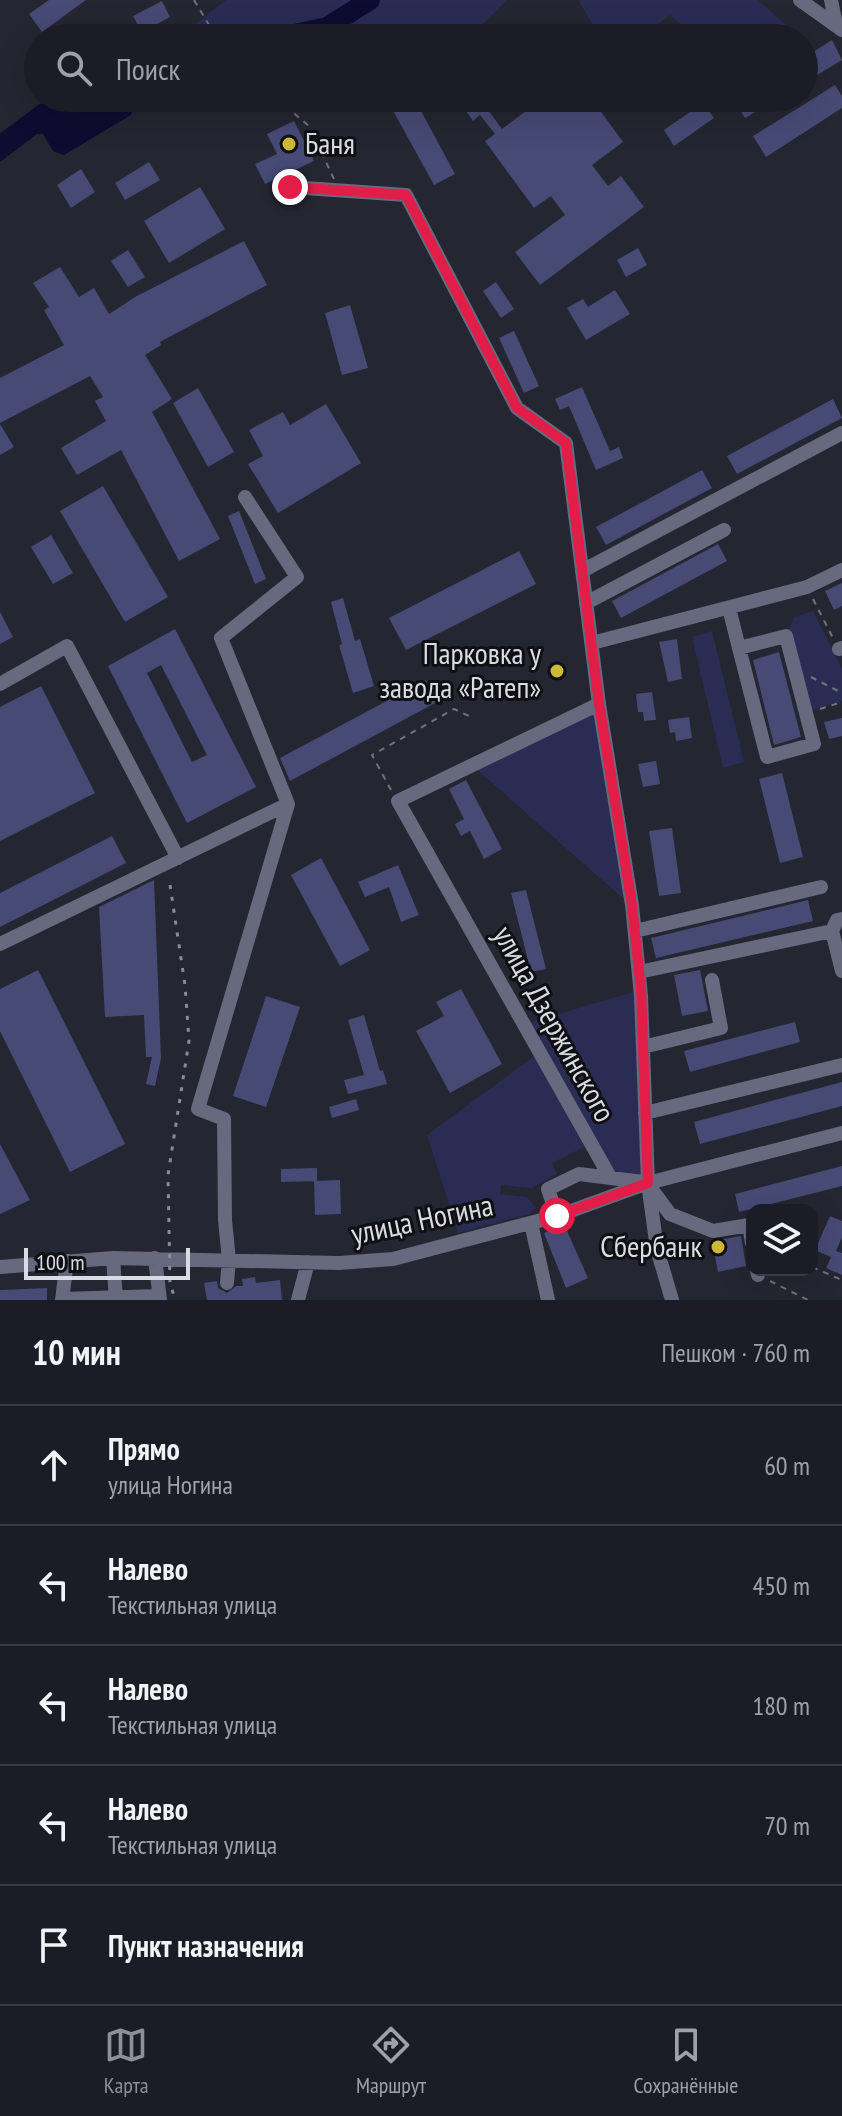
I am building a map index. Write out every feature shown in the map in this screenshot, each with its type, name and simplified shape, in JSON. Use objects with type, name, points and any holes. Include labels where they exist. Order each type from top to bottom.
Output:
[{"type":"street","points":[[800,0],[839,28]]},
{"type":"street","points":[[831,0],[839,28]]},
{"type":"street","points":[[290,187],[406,195],[517,408],[566,443],[599,704],[635,931],[648,1183],[657,1249],[672,1300]]},
{"type":"street","points":[[582,571],[842,433]]},
{"type":"street","points":[[227,1283],[229,1260],[225,1220],[224,1119],[198,1109],[288,804],[221,638],[297,577],[245,497]]},
{"type":"street","points":[[586,603],[724,530]]},
{"type":"street","points":[[592,643],[807,587],[842,570]]},
{"type":"street","points":[[729,608],[739,648],[767,757],[814,744],[786,636],[739,648]]},
{"type":"street","points":[[0,684],[67,646],[178,858]]},
{"type":"street","points":[[398,801],[599,704]]},
{"type":"street","name":"улица Дзержинского","points":[[398,801],[610,1177]]},
{"type":"street","points":[[0,944],[288,804]]},
{"type":"street","points":[[635,931],[821,887]]},
{"type":"street","points":[[842,919],[837,920],[832,931],[842,971]]},
{"type":"street","points":[[639,972],[832,931]]},
{"type":"street","points":[[643,1047],[721,1028],[712,980]]},
{"type":"street","points":[[645,1113],[842,1065]]},
{"type":"street","name":"улица Ногина","points":[[0,1267],[113,1258],[339,1263],[393,1259],[557,1216],[648,1183],[842,1133]]},
{"type":"street","points":[[557,1216],[548,1189],[579,1174],[648,1183],[670,1214],[713,1231],[746,1226]]},
{"type":"street","points":[[531,1223],[548,1300]]},
{"type":"street","points":[[113,1258],[116,1298]]},
{"type":"street","points":[[67,1261],[62,1300],[159,1298],[155,1258]]},
{"type":"street","points":[[298,1300],[308,1262]]},
{"type":"path","points":[[194,0],[209,24]]},
{"type":"path","points":[[292,112],[309,126],[339,191]]},
{"type":"path","points":[[807,587],[840,648]]},
{"type":"path","points":[[794,668],[842,693]]},
{"type":"path","points":[[806,714],[842,702]]},
{"type":"path","points":[[398,801],[372,755],[454,709],[469,716]]},
{"type":"path","points":[[818,1270],[842,1280]]},
{"type":"path","points":[[763,1276],[808,1300]]},
{"type":"shaded area","points":[[226,0],[507,0],[483,24],[195,24]]},
{"type":"shaded area","points":[[578,0],[758,0],[785,24],[681,24],[670,15],[658,24],[593,24]]},
{"type":"shaded area","points":[[132,112],[64,155],[53,151],[43,134],[37,134],[0,162],[0,146],[44,113]]},
{"type":"shaded area","points":[[813,611],[842,669],[842,701],[807,712],[787,635],[794,617]]},
{"type":"shaded area","points":[[712,631],[744,762],[723,768],[692,637]]},
{"type":"shaded area","points":[[598,709],[628,903],[474,767]]},
{"type":"shaded area","points":[[640,990],[646,1187],[613,1176],[528,1023]]},
{"type":"shaded area","points":[[537,1054],[586,1146],[552,1163],[557,1174],[532,1188],[501,1185],[500,1194],[527,1197],[536,1208],[529,1214],[458,1233],[427,1135]]},
{"type":"building","points":[[49,0],[86,0],[53,24],[36,24],[29,14]]},
{"type":"building","points":[[162,1],[170,17],[157,24],[138,24],[133,16]]},
{"type":"building","points":[[832,40],[842,60],[818,75],[818,49]]},
{"type":"building","points":[[835,85],[842,96],[842,108],[766,157],[753,136],[792,112],[818,112],[818,96]]},
{"type":"building","points":[[394,112],[422,112],[455,174],[434,185]]},
{"type":"building","points":[[467,112],[489,112],[502,129],[524,112],[601,112],[623,142],[592,165],[608,186],[621,176],[644,207],[540,285],[515,252],[565,215],[551,196],[534,208],[485,141],[495,134],[480,115],[473,121]]},
{"type":"building","points":[[690,112],[710,112],[714,118],[674,146],[664,130]]},
{"type":"building","points":[[741,112],[755,112],[745,118]]},
{"type":"building","name":"Баня","points":[[294,121],[314,161],[265,184],[255,164],[277,154],[267,134]]},
{"type":"building","points":[[149,162],[160,180],[125,200],[115,183]]},
{"type":"building","points":[[81,169],[95,192],[71,208],[57,185]]},
{"type":"building","points":[[200,187],[225,229],[169,263],[144,221]]},
{"type":"building","points":[[244,241],[267,285],[160,342],[161,345],[145,355],[172,399],[152,412],[220,539],[179,561],[121,450],[77,475],[61,448],[106,421],[95,401],[103,397],[90,376],[0,423],[0,378],[64,345],[44,310],[49,307],[33,283],[60,267],[79,297],[94,288],[109,314],[135,297]]},
{"type":"building","points":[[638,248],[647,265],[626,277],[617,260]]},
{"type":"building","points":[[128,250],[145,277],[128,287],[111,261]]},
{"type":"building","points":[[496,282],[514,309],[501,318],[483,291]]},
{"type":"building","points":[[615,290],[630,314],[586,340],[567,308],[583,299],[588,307]]},
{"type":"building","points":[[350,305],[368,368],[342,375],[325,313]]},
{"type":"building","points":[[514,331],[539,386],[524,393],[499,338]]},
{"type":"building","points":[[582,387],[610,451],[619,447],[623,458],[596,470],[569,406],[560,410],[555,399]]},
{"type":"building","points":[[198,388],[234,452],[208,467],[173,403]]},
{"type":"building","points":[[833,399],[842,418],[737,474],[727,456]]},
{"type":"building","points":[[326,404],[361,463],[278,513],[248,464],[263,456],[249,430],[283,412],[290,425]]},
{"type":"building","points":[[0,424],[14,447],[0,455]]},
{"type":"building","points":[[702,470],[712,488],[606,545],[596,527]]},
{"type":"building","points":[[103,486],[168,597],[125,622],[60,511]]},
{"type":"building","points":[[239,511],[266,579],[255,584],[228,516]]},
{"type":"building","points":[[51,535],[73,573],[53,584],[31,547]]},
{"type":"building","points":[[718,544],[727,561],[621,618],[612,601]]},
{"type":"building","points":[[519,551],[536,584],[406,650],[389,618]]},
{"type":"building","points":[[842,583],[842,606],[834,610],[825,591]]},
{"type":"building","points":[[343,598],[355,641],[360,639],[374,686],[353,693],[331,602]]},
{"type":"building","points":[[0,612],[13,637],[0,644]]},
{"type":"building","points":[[175,629],[256,787],[187,823],[108,666]],"holes":[[[161,665],[207,755],[192,762],[147,673]]]},
{"type":"building","points":[[677,639],[682,679],[668,682],[659,642]]},
{"type":"building","points":[[779,652],[801,737],[774,745],[753,660]]},
{"type":"building","points":[[426,680],[437,702],[290,781],[280,758]]},
{"type":"building","points":[[41,686],[95,793],[0,841],[0,707]]},
{"type":"building","points":[[652,692],[656,720],[644,721],[643,712],[638,712],[636,694]]},
{"type":"building","points":[[689,717],[692,738],[676,741],[675,732],[670,733],[668,720]]},
{"type":"building","points":[[842,718],[842,736],[829,739],[824,722]]},
{"type":"building","points":[[656,761],[660,784],[643,787],[638,764]]},
{"type":"building","points":[[782,773],[803,857],[780,863],[759,779]]},
{"type":"building","points":[[466,780],[502,849],[484,859],[470,831],[461,836],[455,824],[464,819],[449,789]]},
{"type":"building","points":[[672,828],[681,893],[659,896],[649,831]]},
{"type":"building","points":[[112,836],[126,863],[0,927],[0,893]]},
{"type":"building","points":[[321,858],[370,950],[340,966],[291,875]]},
{"type":"building","points":[[398,865],[419,915],[401,922],[389,887],[365,897],[358,882]]},
{"type":"building","points":[[154,880],[161,1058],[155,1086],[146,1084],[152,1057],[146,1057],[144,1015],[105,1017],[99,907]]},
{"type":"building","points":[[526,890],[546,969],[531,972],[511,893]]},
{"type":"building","points":[[808,900],[813,921],[656,958],[651,938]]},
{"type":"building","points":[[38,970],[125,1144],[70,1172],[0,1031],[0,989]]},
{"type":"building","points":[[700,970],[708,1011],[682,1016],[674,975]]},
{"type":"building","points":[[461,989],[502,1064],[450,1093],[416,1031],[444,1016],[436,1002]]},
{"type":"building","points":[[266,996],[300,1007],[266,1107],[233,1096]]},
{"type":"building","points":[[364,1015],[380,1071],[383,1070],[387,1084],[348,1094],[344,1080],[364,1075],[348,1020]]},
{"type":"building","points":[[795,1022],[800,1042],[690,1072],[684,1051]]},
{"type":"building","points":[[842,1082],[842,1106],[700,1144],[694,1122]]},
{"type":"building","points":[[356,1099],[359,1110],[332,1118],[329,1107]]},
{"type":"building","points":[[0,1144],[30,1200],[0,1214]]},
{"type":"building","points":[[842,1166],[842,1186],[771,1204],[746,1204],[746,1210],[739,1212],[735,1194]]},
{"type":"building","points":[[317,1168],[317,1181],[281,1182],[281,1169]]},
{"type":"building","points":[[340,1180],[341,1214],[315,1215],[314,1181]]},
{"type":"building","points":[[830,1216],[842,1221],[842,1237],[836,1251],[842,1253],[842,1275],[826,1268],[831,1257],[818,1251],[818,1243]]},
{"type":"building","points":[[558,1227],[561,1233],[567,1231],[588,1278],[566,1288],[544,1233]]},
{"type":"building","points":[[741,1236],[746,1266],[718,1272],[712,1241]]},
{"type":"building","points":[[255,1277],[256,1283],[280,1280],[282,1300],[207,1300],[204,1283],[217,1281],[218,1288],[227,1293],[236,1286],[243,1286],[242,1279]]},
{"type":"building","points":[[47,1288],[47,1300],[0,1300],[0,1290]]},
{"type":"waterway","points":[[332,24],[370,0]]},
{"type":"waterway","points":[[0,146],[50,112]]},
{"type":"railway","points":[[170,885],[185,985],[189,1041],[168,1175],[170,1282],[175,1300]]},
{"type":"place","name":"Баня","points":[[289,144]]},
{"type":"place","name":"Парковка у завода «Ратеп»","points":[[557,671]]},
{"type":"place","name":"Сбербанк","points":[[718,1247]]},
{"type":"route","points":[[290,187],[406,195],[517,408],[566,443],[599,704],[632,905],[641,990],[648,1183],[557,1216]]}]
